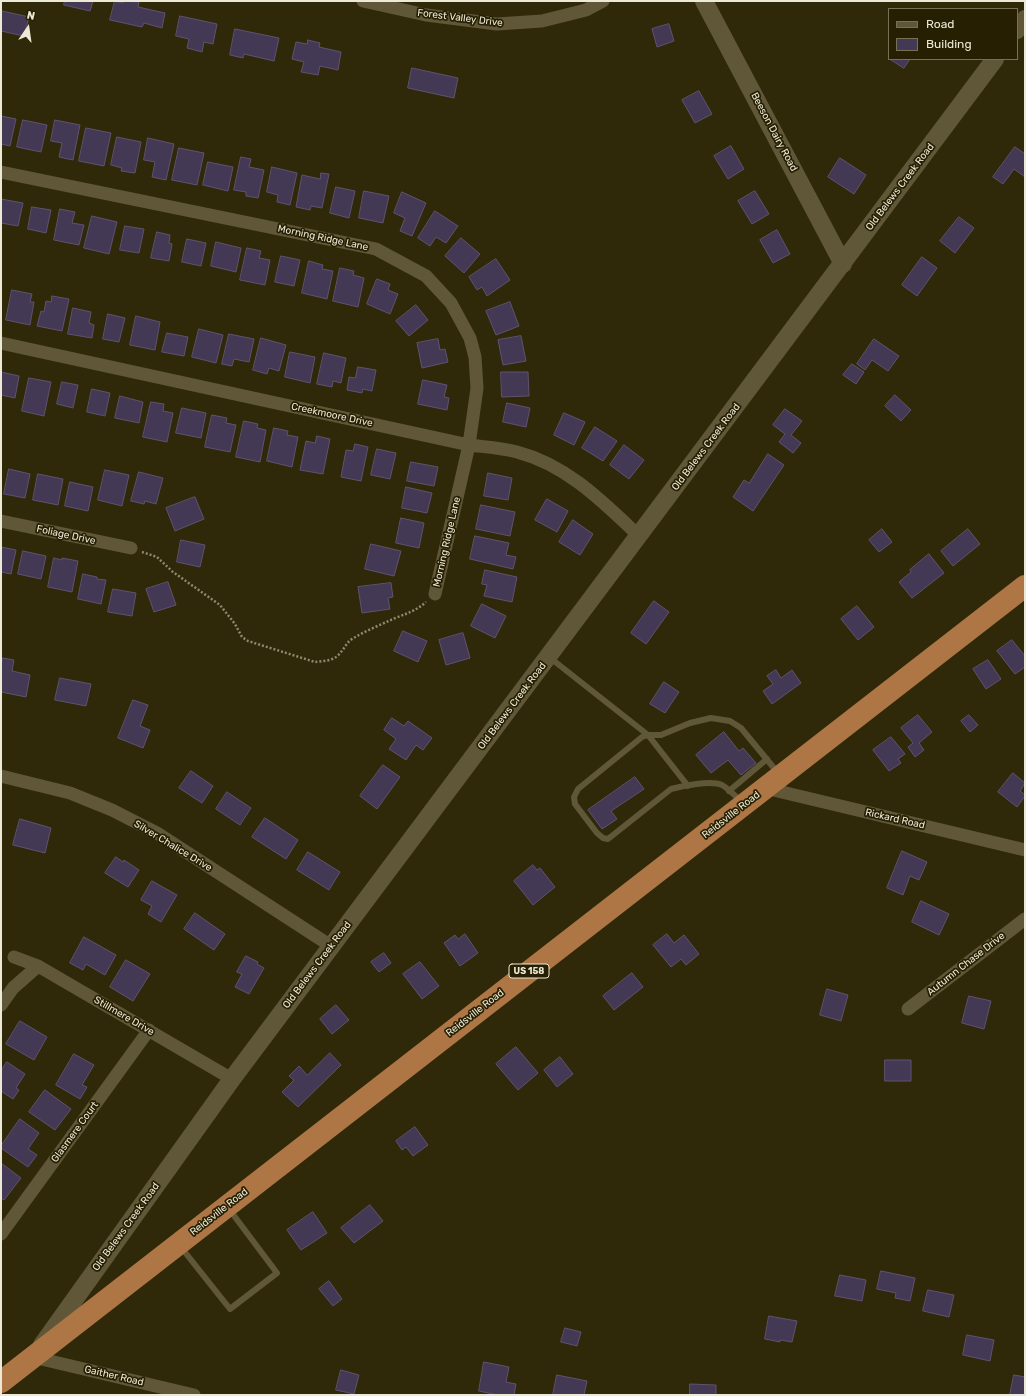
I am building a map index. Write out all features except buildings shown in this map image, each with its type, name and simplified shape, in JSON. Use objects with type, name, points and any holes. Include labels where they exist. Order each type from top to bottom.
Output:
[{"type":"highway","name":"Reidsville Road","points":[[1,1382],[227,1206],[737,798],[1025,586]]},
{"type":"street","name":"Forest Valley Drive","points":[[363,1],[426,15],[496,24],[542,21],[586,10],[603,1]]},
{"type":"street","name":"Beeson Dairy Road","points":[[704,1],[843,264]]},
{"type":"street","points":[[1018,29],[1025,19]]},
{"type":"street","name":"Old Belews Creek Road","points":[[34,1357],[232,1079],[994,60]]},
{"type":"street","name":"Morning Ridge Lane","points":[[1,172],[376,249],[426,276],[451,302],[470,338],[475,357],[477,388],[469,445],[435,594]]},
{"type":"street","name":"Creekmoore Drive","points":[[1,343],[469,445],[518,452],[540,460],[572,477],[600,498],[639,536]]},
{"type":"street","name":"Foliage Drive","points":[[1,521],[131,548]]},
{"type":"street","name":"Rickard Road","points":[[771,774],[1025,850]]},
{"type":"street","name":"Silver Chalice Drive","points":[[1,776],[70,793],[112,810],[156,833],[332,946]]},
{"type":"street","name":"Autumn Chase Drive","points":[[908,1009],[1025,919]]},
{"type":"street","name":"Stillmere Drive","points":[[14,957],[38,966],[232,1079]]},
{"type":"street","points":[[1,1005],[13,988],[38,966]]},
{"type":"street","name":"Glasmere Court","points":[[1,1234],[149,1030]]},
{"type":"street","name":"Gaither Road","points":[[34,1357],[188,1394]]},
{"type":"lane","points":[[548,657],[648,735],[688,786]]},
{"type":"lane","points":[[711,718],[720,718],[730,721],[741,728],[771,774],[737,798],[721,785],[714,783],[670,789],[608,839],[604,838],[597,833],[574,804],[574,797],[578,789],[642,738],[648,735],[661,735],[701,720],[711,718]]},
{"type":"lane","points":[[178,1244],[230,1309],[277,1273],[227,1206]]},
{"type":"path","points":[[131,548],[157,557],[173,572],[220,605],[235,624],[242,637],[248,641],[315,662],[335,658],[340,654],[346,644],[353,639],[392,619],[418,609],[435,594]]}]
